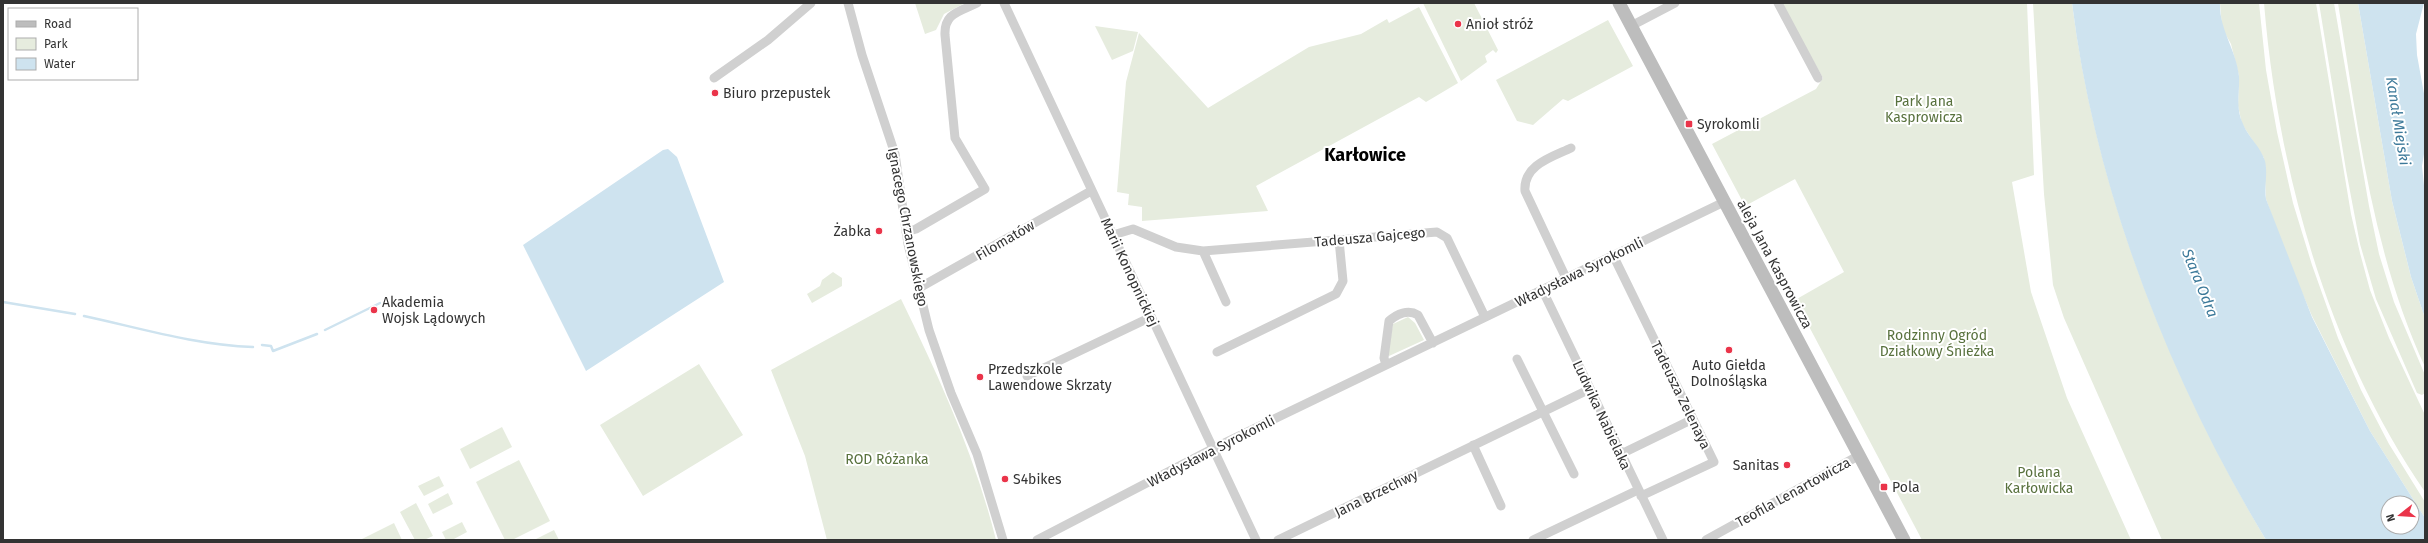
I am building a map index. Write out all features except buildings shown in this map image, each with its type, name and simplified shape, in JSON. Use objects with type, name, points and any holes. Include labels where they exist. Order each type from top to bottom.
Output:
[{"type":"street","points":[[714,78],[768,40],[812,3]]},
{"type":"street","name":"Ignacego Chrzanowskiego","points":[[848,3],[862,55],[895,154],[906,232],[929,330],[951,393],[977,454],[1003,540]]},
{"type":"street","points":[[906,232],[916,229],[985,190],[956,138],[945,35],[945,24],[950,17],[977,3]]},
{"type":"street","name":"Marii Konopnickiej","points":[[1004,3],[1256,540]]},
{"type":"street","name":"aleja Jana Kasprowicza","points":[[1619,3],[1858,456],[1904,540]]},
{"type":"street","points":[[1631,26],[1675,3]]},
{"type":"street","points":[[1778,3],[1818,78]]},
{"type":"street","points":[[1566,278],[1525,190],[1524,184],[1533,167],[1571,148]]},
{"type":"street","name":"Filomatów","points":[[918,288],[1092,190]]},
{"type":"street","name":"Władysława Syrokomli","points":[[1037,540],[1214,448],[1724,202]]},
{"type":"street","name":"Tadeusza Gajcego","points":[[1113,235],[1133,229],[1176,247],[1203,251],[1437,232],[1447,238],[1486,317]]},
{"type":"street","points":[[1217,352],[1336,294],[1343,281],[1339,240]]},
{"type":"street","points":[[1203,251],[1226,302]]},
{"type":"street","name":"Tadeusza Zelenaya","points":[[1613,255],[1714,462],[1639,493]]},
{"type":"street","name":"Ludwika Nabielaka","points":[[1542,289],[1639,493],[1663,540]]},
{"type":"street","points":[[1386,365],[1384,358],[1389,321],[1395,316],[1408,312],[1418,315],[1433,342]]},
{"type":"street","points":[[1027,376],[1151,317]]},
{"type":"street","points":[[1517,359],[1574,474]]},
{"type":"street","name":"Jana Brzechwy","points":[[1278,540],[1590,389]]},
{"type":"street","points":[[1621,454],[1693,419]]},
{"type":"street","points":[[1473,445],[1501,506]]},
{"type":"street","name":"Teofila Lenartowicza","points":[[1706,540],[1858,456]]},
{"type":"street","points":[[1533,540],[1639,493]]},
{"type":"green space","points":[[915,3],[965,3],[944,14],[936,30],[925,34]]},
{"type":"green space","points":[[1423,3],[1474,3],[1498,50],[1496,53],[1493,50],[1485,56],[1487,62],[1461,81]]},
{"type":"green space","points":[[1781,3],[2027,3],[2034,175],[2012,182],[2031,292],[2067,398],[2131,540],[1922,540],[1795,300],[1844,272],[1795,179],[1745,206],[1712,144],[1816,89],[1823,78]]},
{"type":"green space","points":[[2033,3],[2072,3],[2083,74],[2099,144],[2118,213],[2142,281],[2168,348],[2198,413],[2231,478],[2266,540],[2162,540],[2064,318],[2053,285],[2044,194]]},
{"type":"green space","points":[[2220,3],[2259,3],[2266,70],[2277,132],[2293,203],[2312,265],[2338,338],[2361,390],[2389,444],[2425,502],[2425,518],[2420,510],[2420,495],[2410,495],[2370,431],[2312,316],[2285,253],[2266,199],[2264,158],[2242,124],[2238,106],[2239,76],[2231,44],[2222,28]]},
{"type":"green space","points":[[2264,3],[2316,3],[2351,214],[2360,253],[2370,290],[2389,338],[2425,415],[2425,492],[2391,437],[2361,380],[2335,320],[2313,258],[2281,131],[2271,67]]},
{"type":"green space","points":[[2319,3],[2334,3],[2369,206],[2379,254],[2394,302],[2425,375],[2425,393],[2422,395],[2417,393],[2376,299],[2360,244],[2346,170]]},
{"type":"green space","points":[[2338,3],[2358,3],[2392,201],[2411,277],[2425,318],[2425,367],[2407,323],[2379,234],[2360,142]]},
{"type":"green space","points":[[1419,7],[1458,83],[1426,102],[1419,97],[1256,186],[1268,211],[1142,221],[1142,207],[1128,205],[1129,194],[1117,192],[1126,82],[1139,33],[1208,108],[1309,47],[1361,34],[1387,19],[1389,23]]},
{"type":"green space","points":[[1608,20],[1633,66],[1568,101],[1563,99],[1533,125],[1517,121],[1496,80]]},
{"type":"green space","points":[[1095,26],[1138,32],[1133,51],[1112,60]]},
{"type":"green space","points":[[833,272],[842,278],[842,286],[812,303],[807,294],[820,286],[822,280]]},
{"type":"green space","name":"ROD Różanka","points":[[901,299],[942,387],[967,447],[978,477],[996,540],[827,540],[805,456],[771,370]]},
{"type":"green space","points":[[1408,317],[1415,323],[1424,340],[1389,356],[1388,353],[1393,324]]},
{"type":"green space","points":[[699,364],[743,435],[643,496],[600,425]]},
{"type":"green space","points":[[502,427],[512,447],[470,469],[460,449]]},
{"type":"green space","points":[[519,460],[550,521],[512,540],[505,540],[476,482]]},
{"type":"green space","points":[[439,476],[444,486],[424,496],[418,486]]},
{"type":"green space","points":[[448,493],[453,504],[433,514],[428,504]]},
{"type":"green space","points":[[416,503],[433,536],[424,540],[415,540],[400,512]]},
{"type":"green space","points":[[462,522],[467,532],[452,540],[446,540],[442,532]]},
{"type":"green space","points":[[394,523],[402,540],[360,540]]},
{"type":"green space","points":[[554,530],[559,540],[534,540]]},
{"type":"water","name":"Stara Odra","points":[[2072,3],[2220,3],[2222,22],[2235,57],[2239,76],[2239,112],[2245,129],[2261,151],[2265,161],[2266,199],[2312,317],[2370,431],[2410,495],[2380,495],[2380,535],[2420,535],[2420,510],[2425,518],[2425,540],[2266,540],[2231,478],[2198,414],[2168,349],[2141,281],[2118,213],[2098,143],[2083,73]]},
{"type":"water","name":"Kanał Miejski","points":[[2358,3],[2424,3],[2416,34],[2417,55],[2425,99],[2425,148],[2422,166],[2425,195],[2425,318],[2411,277],[2392,201]]},
{"type":"water","points":[[668,149],[677,157],[724,282],[586,371],[523,245],[663,150]]},
{"type":"waterway","points":[[3,302],[75,314]]},
{"type":"waterway","points":[[325,330],[380,303]]},
{"type":"waterway","points":[[84,316],[147,331],[210,343],[253,347]]},
{"type":"waterway","points":[[262,345],[271,346],[273,351],[317,334]]},
{"type":"place","name":"Anioł stróż","points":[[1458,24]]},
{"type":"place","name":"Biuro przepustek","points":[[715,93]]},
{"type":"place","name":"Syrokomli","points":[[1689,124]]},
{"type":"place","name":"Żabka","points":[[879,231]]},
{"type":"place","name":"Akademia Wojsk Lądowych","points":[[374,310]]},
{"type":"place","name":"Auto Giełda Dolnośląska","points":[[1729,350]]},
{"type":"place","name":"Przedszkole Lawendowe Skrzaty","points":[[980,377]]},
{"type":"place","name":"Sanitas","points":[[1787,465]]},
{"type":"place","name":"S4bikes","points":[[1005,479]]},
{"type":"place","name":"Pola","points":[[1884,487]]},
{"type":"district","name":"Karłowice","points":[[1365,155]]},
{"type":"park label","name":"Park Jana Kasprowicza","points":[[1924,110]]},
{"type":"park label","name":"Rodzinny Ogród Działkowy Śnieżka","points":[[1937,344]]},
{"type":"park label","name":"Polana Karłowicka","points":[[2039,480]]}]
